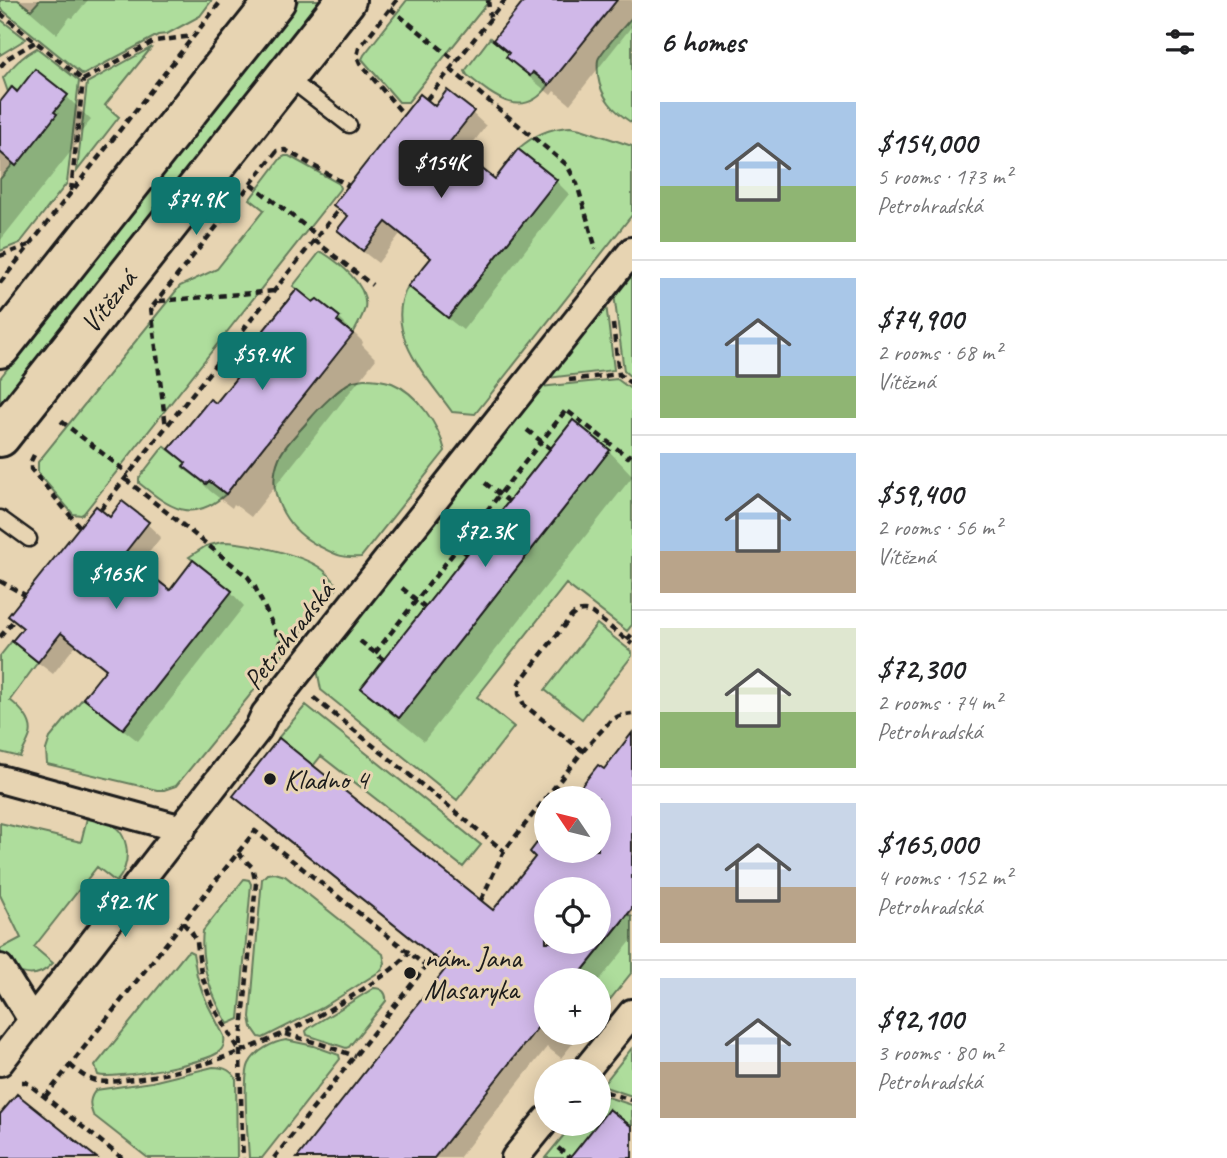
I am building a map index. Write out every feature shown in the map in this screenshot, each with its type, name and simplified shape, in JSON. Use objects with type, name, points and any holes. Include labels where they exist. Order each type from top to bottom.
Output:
[{"type":"main road","name":"Vítězná","points":[[0,348],[276,0]]},
{"type":"main road","name":"Vítězná","points":[[0,437],[346,0]]},
{"type":"street","name":"Petrohradská","points":[[0,1062],[182,829],[258,729],[265,714],[632,251]]},
{"type":"street","points":[[0,779],[182,829]]},
{"type":"street","points":[[0,968],[32,1020]]},
{"type":"street","points":[[596,1059],[632,1013]]},
{"type":"street","points":[[515,1158],[534,1135]]},
{"type":"lane","points":[[286,76],[349,125]]},
{"type":"lane","points":[[0,518],[29,539]]},
{"type":"path","points":[[0,283],[222,0]]},
{"type":"path","points":[[397,0],[359,48],[357,56],[404,115]]},
{"type":"path","points":[[488,0],[490,18]]},
{"type":"path","points":[[426,99],[505,0]]},
{"type":"path","points":[[390,8],[456,61]]},
{"type":"path","points":[[0,13],[83,80]]},
{"type":"path","points":[[83,80],[155,41],[193,36]]},
{"type":"path","points":[[0,67],[8,58],[35,42]]},
{"type":"path","points":[[450,69],[566,165],[577,184],[597,250]]},
{"type":"path","points":[[71,191],[83,80]]},
{"type":"path","points":[[145,316],[274,154],[281,150],[289,152],[349,186]]},
{"type":"path","points":[[251,184],[372,285]]},
{"type":"path","points":[[101,509],[340,209]]},
{"type":"path","points":[[0,256],[30,244]]},
{"type":"path","points":[[607,281],[619,374]]},
{"type":"path","points":[[158,301],[274,291]]},
{"type":"path","points":[[151,308],[166,427]]},
{"type":"path","points":[[526,384],[619,374],[632,384]]},
{"type":"path","points":[[375,653],[566,410],[628,457],[632,452]]},
{"type":"path","points":[[54,430],[69,411]]},
{"type":"path","points":[[61,421],[248,577],[282,647]]},
{"type":"path","points":[[40,449],[30,461],[31,469],[79,526]]},
{"type":"path","points":[[0,581],[24,595]]},
{"type":"path","points":[[583,751],[524,705],[519,694],[519,683],[577,612],[592,613],[629,642],[632,634]]},
{"type":"path","points":[[0,637],[15,619]]},
{"type":"path","points":[[292,680],[504,851]]},
{"type":"path","points":[[481,900],[504,851],[583,751],[611,720],[632,714]]},
{"type":"path","points":[[45,1097],[255,831],[426,967]]},
{"type":"path","points":[[238,853],[251,867],[256,883],[240,1052],[243,1158]]},
{"type":"path","points":[[183,923],[197,942],[201,973],[212,1004],[240,1052]]},
{"type":"path","points":[[70,1065],[101,1082],[167,1074],[212,1062],[262,1045],[315,1018],[384,976],[398,966],[409,953]]},
{"type":"path","points":[[274,1158],[434,956]]},
{"type":"path","points":[[284,1034],[355,1056]]},
{"type":"path","points":[[17,1083],[26,1082],[122,1158]]},
{"type":"path","points":[[611,1093],[632,1100]]},
{"type":"green space","points":[[0,0],[18,0],[31,10],[40,0],[212,0],[200,16],[83,75],[0,8]]},
{"type":"green space","points":[[299,0],[322,0],[0,405],[0,378]]},
{"type":"green space","points":[[407,0],[490,0],[408,102],[399,102],[362,59]]},
{"type":"green space","points":[[632,17],[632,123],[614,109],[605,97],[598,76],[598,60]]},
{"type":"green space","points":[[0,19],[26,39],[0,55]]},
{"type":"green space","points":[[490,38],[549,85],[539,96],[529,102],[508,102],[487,91],[467,75],[465,71]]},
{"type":"green space","points":[[152,47],[105,105],[119,117],[77,171],[87,83]]},
{"type":"green space","points":[[37,48],[79,81],[67,183],[20,243],[0,251],[0,179],[56,114],[11,87],[8,92],[3,78],[18,61]]},
{"type":"green space","points":[[570,127],[632,146],[632,215],[475,414],[452,412],[420,369],[404,336],[400,320],[401,303],[408,286],[448,317],[557,180],[518,149],[542,133]]},
{"type":"green space","points":[[285,156],[338,183],[339,190],[84,513],[73,514],[38,473],[38,462],[180,286],[217,269],[264,210],[250,199]]},
{"type":"green space","points":[[322,252],[351,275],[362,291],[365,308],[353,334],[337,321],[339,316],[317,299],[313,302],[293,286]]},
{"type":"green space","points":[[632,271],[632,378],[624,371],[614,294]]},
{"type":"green space","points":[[606,304],[614,370],[548,378]]},
{"type":"green space","points":[[364,379],[392,383],[410,394],[426,411],[438,431],[445,451],[361,557],[347,557],[315,544],[295,528],[280,507],[276,496],[275,471],[285,448],[318,410],[348,384]]},
{"type":"green space","points":[[617,379],[632,390],[632,625],[627,631],[566,584],[477,697],[514,727],[457,800],[321,690],[317,669],[540,387]],"holes":[[[573,420],[610,450],[399,718],[361,688]]]},
{"type":"green space","points":[[164,446],[186,463],[183,467],[206,484],[209,481],[226,494],[202,509],[191,510],[170,505],[150,492],[139,483],[139,478]]},
{"type":"green space","points":[[222,542],[258,546],[310,562],[330,576],[338,587],[176,786],[157,790],[47,764],[46,750],[50,738],[83,698],[124,728],[232,591],[189,557],[206,546]]},
{"type":"green space","points":[[597,624],[632,652],[632,656],[582,719],[545,690]]},
{"type":"green space","points":[[12,641],[38,662],[10,700],[22,711],[31,730],[20,757],[0,752],[0,656]]},
{"type":"green space","points":[[306,705],[481,845],[463,867],[321,756],[313,766],[278,738]]},
{"type":"green space","points":[[87,818],[109,823],[122,834],[127,850],[125,867],[116,882],[97,867],[34,947],[53,963],[38,973],[16,970],[4,959],[0,950],[21,938],[0,895],[0,823],[81,842]]},
{"type":"green space","points":[[267,874],[285,876],[383,954],[385,963],[382,970],[322,1008],[263,1038],[259,1037],[252,1027],[250,1017],[262,879]]},
{"type":"green space","points":[[244,879],[251,884],[239,1019],[228,1024],[208,979],[203,955],[203,931]]},
{"type":"green space","points":[[628,914],[632,917],[632,972],[611,998],[611,968],[585,968],[596,954],[611,954],[611,935]]},
{"type":"green space","points":[[189,951],[193,953],[202,991],[224,1036],[221,1049],[198,1061],[122,1075],[98,1075],[95,1066]]},
{"type":"green space","points":[[374,988],[383,992],[386,1001],[349,1047],[307,1035],[309,1028]]},
{"type":"green space","points":[[286,1040],[314,1046],[339,1055],[340,1059],[262,1158],[249,1158],[246,1095],[249,1064],[255,1055],[265,1048]]},
{"type":"green space","points":[[632,1048],[632,1096],[611,1089],[611,1075]]},
{"type":"green space","points":[[213,1067],[232,1073],[236,1079],[237,1158],[148,1158],[93,1115],[90,1102],[96,1090],[152,1082]]},
{"type":"green space","points":[[611,1098],[632,1105],[632,1127],[611,1111]]},
{"type":"green space","points":[[563,1136],[588,1136],[570,1158],[545,1158]]},
{"type":"building","points":[[525,0],[617,0],[549,85],[533,72],[530,76],[506,57],[509,53],[493,40]]},
{"type":"building","points":[[35,69],[68,95],[54,112],[57,114],[16,166],[0,152],[0,102],[12,87],[17,92]]},
{"type":"building","points":[[447,90],[474,111],[449,143],[495,179],[518,149],[557,180],[448,318],[408,286],[431,258],[386,222],[363,251],[337,230],[348,216],[333,205],[420,94],[435,106]]},
{"type":"building","points":[[297,289],[313,302],[317,299],[340,317],[337,321],[353,334],[226,494],[209,481],[206,484],[183,466],[186,463],[169,449],[210,399],[216,403],[262,346],[255,341]]},
{"type":"building","points":[[573,420],[610,450],[399,718],[361,688]]},
{"type":"building","points":[[122,501],[149,522],[124,554],[170,590],[193,560],[232,591],[123,729],[83,698],[106,669],[61,633],[38,662],[12,641],[23,628],[8,616],[96,506],[110,517]]},
{"type":"building","points":[[632,733],[632,909],[611,935],[611,877],[534,877],[534,954],[596,954],[585,968],[534,968],[534,1032],[434,1158],[297,1158],[447,967],[233,796],[279,738],[493,910],[534,858],[534,863],[611,863],[611,786],[581,786],[598,765],[604,769]]},
{"type":"building","points":[[17,1094],[97,1158],[0,1158],[0,1114]]},
{"type":"building","points":[[611,1111],[632,1127],[632,1158],[570,1158],[588,1136],[611,1136]]},
{"type":"place","name":"Kladno 4","points":[[270,779]]},
{"type":"place","name":"nám. Jana Masaryka","points":[[410,973]]}]
